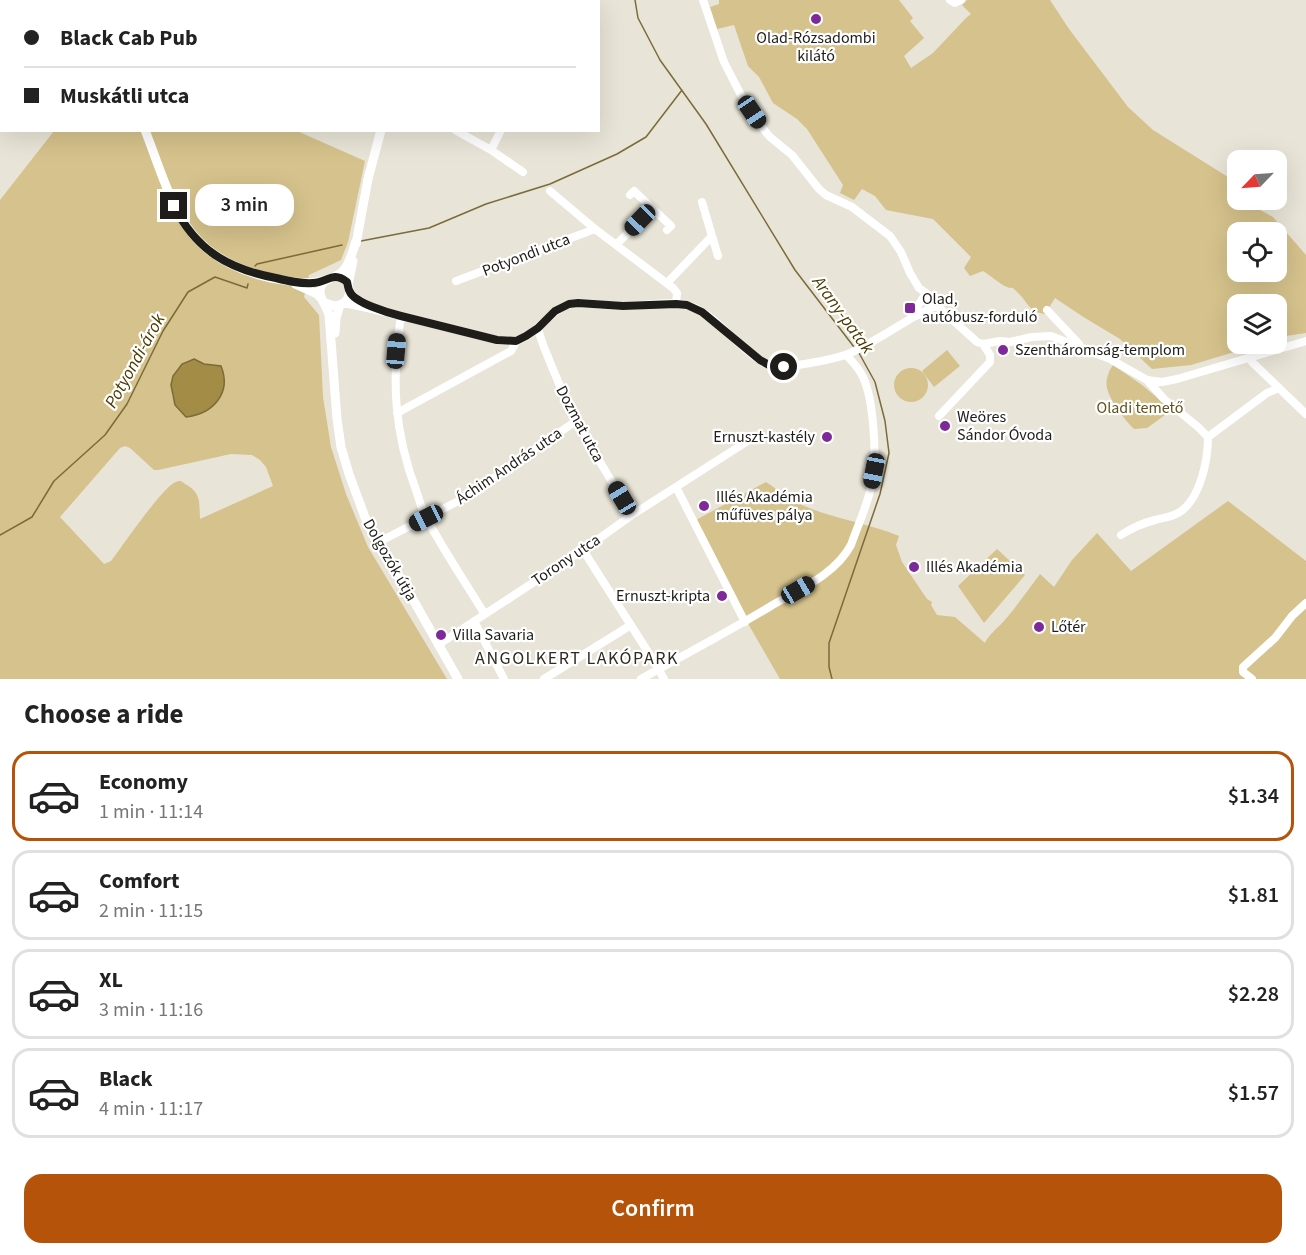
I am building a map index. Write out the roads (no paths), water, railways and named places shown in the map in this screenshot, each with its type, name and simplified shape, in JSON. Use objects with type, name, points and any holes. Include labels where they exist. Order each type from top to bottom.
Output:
[{"type":"main road","points":[[146,132],[181,219],[198,241],[217,257],[250,272],[288,281],[313,283],[329,279],[343,279],[349,288]]},
{"type":"main road","points":[[288,281],[317,294],[332,306],[342,305],[349,298],[356,241],[368,178],[380,132]]},
{"type":"main road","points":[[324,301],[320,289],[329,279],[344,271],[356,241]]},
{"type":"main road","name":"Dolgozók útja","points":[[324,301],[329,315],[337,419],[355,493],[377,543],[458,679]]},
{"type":"main road","name":"Dolgozók útja","points":[[333,362],[334,327],[342,305]]},
{"type":"street","points":[[703,1],[724,62],[743,99],[770,137],[792,155],[826,195],[852,207],[890,236],[901,252],[919,288],[971,338],[983,344],[1051,336],[1110,359],[1147,380],[1164,399],[1208,437],[1205,466],[1200,483],[1188,504],[1177,513],[1138,525],[1121,535]]},
{"type":"street","points":[[459,132],[491,150],[523,172]]},
{"type":"street","points":[[491,150],[500,132]]},
{"type":"street","points":[[550,191],[595,229],[667,283],[677,293],[676,304]]},
{"type":"street","points":[[630,195],[634,191],[652,208],[671,226],[667,230]]},
{"type":"street","points":[[702,202],[718,256]]},
{"type":"street","points":[[616,245],[652,208]]},
{"type":"street","name":"Potyondi utca","points":[[456,281],[595,229]]},
{"type":"street","points":[[667,283],[712,236]]},
{"type":"street","points":[[349,288],[357,299],[385,312]]},
{"type":"street","points":[[908,321],[926,293]]},
{"type":"street","points":[[342,305],[349,304],[385,312],[497,340],[516,341],[538,328],[562,307],[578,303],[623,306],[687,305],[702,312],[754,356],[769,365],[784,367],[848,354],[936,305]]},
{"type":"street","points":[[1047,310],[1081,347]]},
{"type":"street","points":[[401,316],[394,366],[396,413],[407,463],[426,518],[484,613]]},
{"type":"street","name":"Dozmat utca","points":[[538,328],[576,421],[632,515]]},
{"type":"street","points":[[396,413],[511,351],[516,341]]},
{"type":"street","points":[[1147,380],[1162,382],[1177,379],[1306,341]]},
{"type":"street","points":[[939,416],[990,362],[990,355],[983,344]]},
{"type":"street","points":[[641,679],[816,580],[842,559],[851,545],[871,487],[875,452],[871,412],[864,378],[848,354]]},
{"type":"street","points":[[1249,357],[1252,363],[1306,414]]},
{"type":"street","points":[[1208,437],[1267,393],[1279,388]]},
{"type":"street","name":"Áchim András utca","points":[[377,543],[466,497],[576,421]]},
{"type":"street","name":"Torony utca","points":[[438,645],[632,515],[754,437]]},
{"type":"street","points":[[676,487],[745,622]]},
{"type":"street","points":[[583,550],[664,679]]},
{"type":"street","points":[[1252,679],[1243,672],[1243,667],[1275,638],[1292,616],[1306,603]]},
{"type":"street","points":[[474,621],[504,679]]},
{"type":"street","points":[[544,679],[631,626]]},
{"type":"waterway","name":"Arany-patak","points":[[635,0],[638,18],[660,60],[706,124],[795,270],[854,347]]},
{"type":"waterway","name":"Potyondi-árok","points":[[361,241],[429,228],[486,204],[550,184],[617,154],[646,137],[682,90]]},
{"type":"waterway","name":"Potyondi-árok","points":[[255,266],[342,245]]},
{"type":"waterway","name":"Potyondi-árok","points":[[0,535],[32,517],[54,481],[105,435],[127,404],[163,331],[188,292],[215,277],[247,288],[248,284]]},
{"type":"waterway","name":"Arany-patak","points":[[832,679],[829,667],[829,643],[880,494],[889,453],[885,421],[875,382],[859,353]]},
{"type":"place","name":"Olad-Rózsadombi kilátó","points":[[816,19]]},
{"type":"place","name":"Olad, autóbusz-forduló","points":[[910,308]]},
{"type":"place","name":"Szentháromság-templom","points":[[1003,350]]},
{"type":"place","name":"Weöres Sándor Óvoda","points":[[945,426]]},
{"type":"place","name":"Ernuszt-kastély","points":[[827,437]]},
{"type":"place","name":"Illés Akadémia műfüves pálya","points":[[704,506]]},
{"type":"place","name":"Illés Akadémia","points":[[914,567]]},
{"type":"place","name":"Ernuszt-kripta","points":[[722,596]]},
{"type":"place","name":"Lőtér","points":[[1039,627]]},
{"type":"place","name":"Villa Savaria","points":[[441,635]]},
{"type":"district","name":"ANGOLKERT LAKÓPARK","points":[[577,658]]},
{"type":"park label","name":"Oladi temető","points":[[1140,408]]}]
